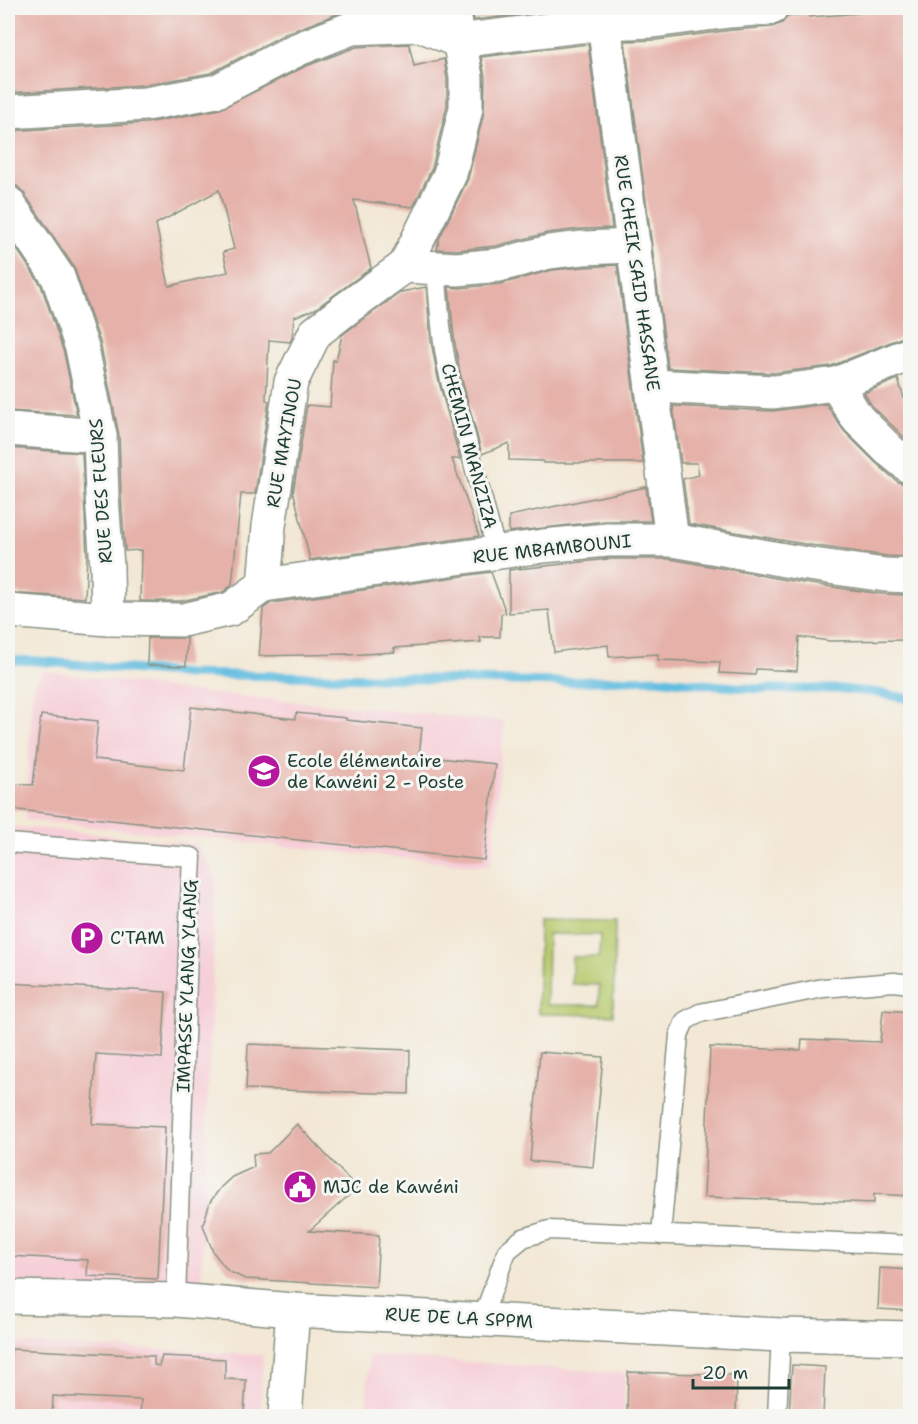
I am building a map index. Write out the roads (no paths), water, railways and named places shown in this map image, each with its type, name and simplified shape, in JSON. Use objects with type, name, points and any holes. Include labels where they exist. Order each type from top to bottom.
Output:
[{"type":"street","name":"RUE MAYINOU","points":[[264,585],[269,526],[291,382],[315,333],[347,308],[420,267],[450,174],[466,108],[466,77],[453,8]]},
{"type":"street","points":[[8,112],[146,104],[217,91],[296,51],[352,28],[421,25],[458,40],[601,15],[654,21],[771,8]]},
{"type":"street","name":"RUE CHEIK SAID HASSANE","points":[[601,15],[672,540]]},
{"type":"street","name":"RUE DES FLEURS","points":[[8,203],[58,277],[82,348],[100,436],[108,619]]},
{"type":"street","points":[[420,267],[457,269],[499,265],[549,252],[634,246]]},
{"type":"street","points":[[652,386],[774,392],[836,384],[910,354]]},
{"type":"street","points":[[836,384],[857,418],[910,467]]},
{"type":"street","points":[[8,429],[100,436]]},
{"type":"street","name":"RUE MBAMBOUNI","points":[[264,585],[543,546],[607,540],[672,540],[829,567],[910,576]]},
{"type":"street","points":[[8,611],[108,619],[183,620],[231,609],[264,585]]},
{"type":"street","name":"RUE DE LA SPPM","points":[[8,1297],[176,1300],[293,1310],[781,1335],[910,1338]]},
{"type":"street","points":[[285,1416],[293,1310]]},
{"type":"lane","name":"CHEMIN MANZIZA","points":[[420,267],[442,332],[451,390],[459,410],[497,553]]},
{"type":"lane","name":"IMPASSE YLANG YLANG","points":[[8,843],[192,857],[176,1300]]},
{"type":"lane","points":[[661,1235],[679,1035],[685,1021],[700,1013],[824,988],[894,982],[910,984]]},
{"type":"lane","points":[[482,1319],[507,1251],[523,1238],[549,1230],[910,1245]]},
{"type":"lane","points":[[777,1416],[781,1335]]},
{"type":"waterway","points":[[8,660],[187,674],[562,682],[656,679],[757,689],[841,689],[910,699]]},
{"type":"place","name":"Ecole élémentaire de Kawéni 2 - Poste","points":[[264,771]]},
{"type":"place","name":"C'TAM","points":[[87,938]]},
{"type":"place","name":"MJC de Kawéni","points":[[300,1187]]}]
